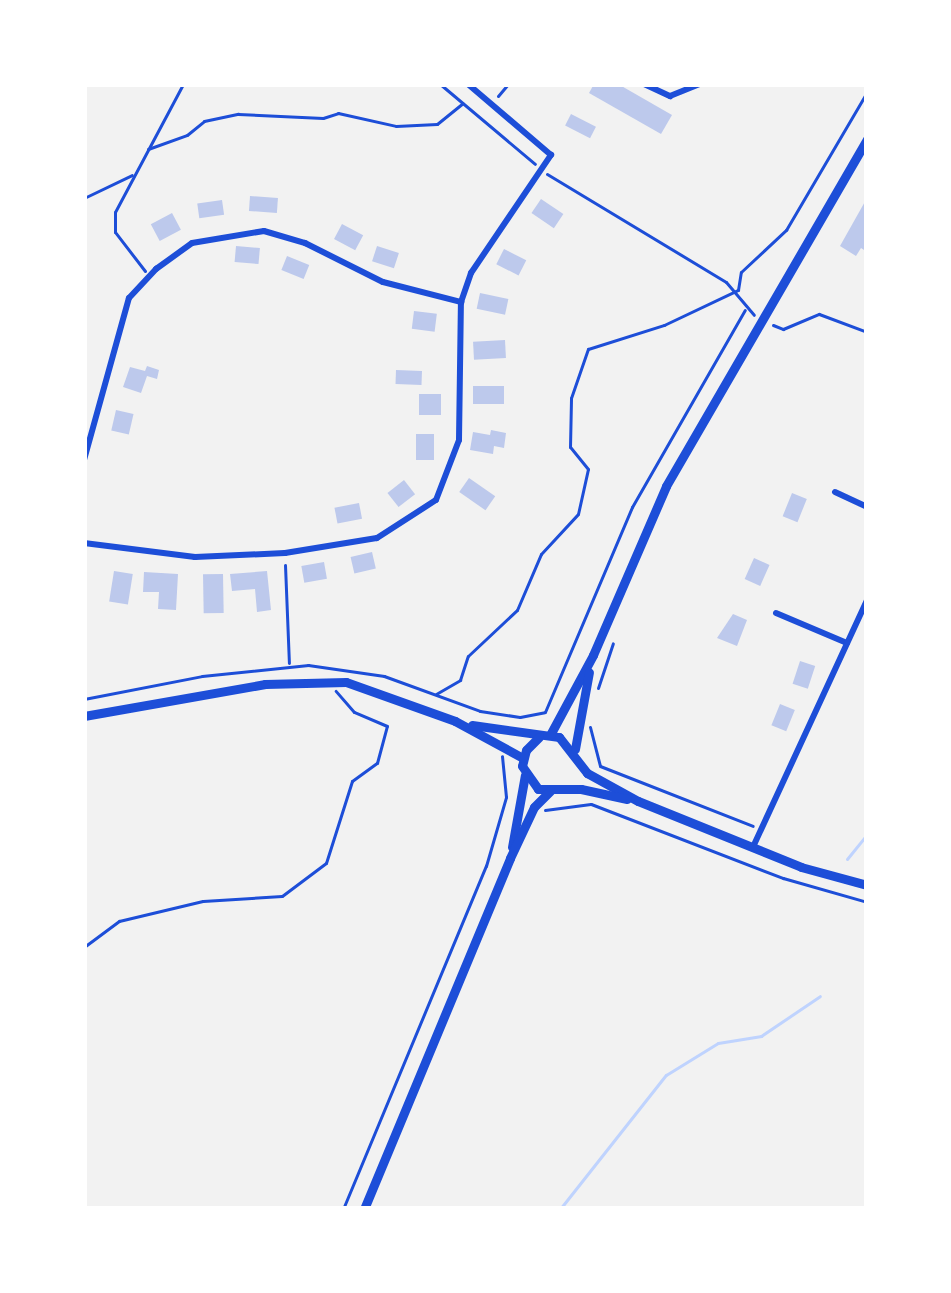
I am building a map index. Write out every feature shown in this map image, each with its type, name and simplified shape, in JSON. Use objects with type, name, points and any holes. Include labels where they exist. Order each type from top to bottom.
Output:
[{"type":"main road","points":[[523,758],[544,736],[593,655],[666,486],[867,139]]},
{"type":"main road","points":[[364,1209],[534,807],[574,776],[593,655]]},
{"type":"main road","points":[[84,716],[203,692],[327,680],[392,696],[455,721],[523,758],[522,802],[510,858]]},
{"type":"main road","points":[[455,721],[567,741],[596,779],[638,801],[752,848],[867,885]]},
{"type":"main road","points":[[525,773],[538,789],[581,789],[638,801]]},
{"type":"street","points":[[84,543],[195,557],[285,553],[377,538],[436,500],[459,440],[461,302],[471,274],[551,154],[468,84]]},
{"type":"street","points":[[644,84],[670,96],[700,84]]},
{"type":"street","points":[[84,460],[129,298],[192,243],[264,230],[305,243],[383,282],[461,302]]},
{"type":"street","points":[[836,492],[867,507]]},
{"type":"street","points":[[752,848],[867,600]]},
{"type":"street","points":[[776,613],[848,644]]},
{"type":"path","points":[[149,277],[115,232],[115,212],[183,84]]},
{"type":"path","points":[[440,84],[542,170],[738,290]]},
{"type":"path","points":[[867,92],[786,230],[741,272],[738,290],[745,310],[782,329],[820,314],[867,332]]},
{"type":"path","points":[[148,149],[187,135],[204,121],[238,114],[322,118],[338,113],[396,126],[437,124],[464,102]]},
{"type":"path","points":[[84,198],[134,174]]},
{"type":"path","points":[[434,695],[460,680],[468,656],[517,610],[541,554],[578,514],[588,469],[570,447],[571,398],[588,349],[664,325],[738,290]]},
{"type":"path","points":[[84,699],[289,665],[348,667],[520,717],[550,708],[632,507],[745,310]]},
{"type":"path","points":[[285,553],[289,665]]},
{"type":"path","points":[[595,697],[613,643]]},
{"type":"path","points":[[327,680],[354,712],[387,726]]},
{"type":"path","points":[[84,947],[119,921],[203,901],[282,896],[326,863],[352,781],[377,763],[392,696]]},
{"type":"path","points":[[592,711],[592,742],[601,766],[738,824],[761,827]]},
{"type":"path","points":[[511,734],[520,717]]},
{"type":"path","points":[[343,1209],[471,906],[506,797],[505,746]]},
{"type":"path","points":[[506,797],[522,802]]},
{"type":"path","points":[[534,807],[591,804],[783,878],[867,902]]},
{"type":"building","points":[[594,84],[618,84],[672,115],[661,134],[589,93]]},
{"type":"building","points":[[571,114],[596,127],[590,138],[565,126]]},
{"type":"building","points":[[250,196],[278,198],[277,213],[249,211]]},
{"type":"building","points":[[867,198],[867,252],[861,248],[856,256],[840,246]]},
{"type":"building","points":[[541,199],[563,214],[554,228],[531,213]]},
{"type":"building","points":[[222,200],[224,215],[199,218],[197,203]]},
{"type":"building","points":[[172,213],[181,230],[160,241],[151,224]]},
{"type":"building","points":[[342,224],[363,235],[355,250],[334,239]]},
{"type":"building","points":[[236,246],[260,248],[259,264],[235,262]]},
{"type":"building","points":[[377,246],[399,253],[394,268],[372,261]]},
{"type":"building","points":[[504,249],[526,260],[519,275],[496,264]]},
{"type":"building","points":[[287,256],[309,265],[304,279],[281,270]]},
{"type":"building","points":[[480,293],[508,299],[505,315],[477,309]]},
{"type":"building","points":[[414,311],[437,314],[435,332],[412,329]]},
{"type":"building","points":[[505,340],[506,358],[474,360],[473,342]]},
{"type":"building","points":[[147,366],[159,370],[157,379],[147,376],[141,393],[123,387],[130,367],[145,371]]},
{"type":"building","points":[[396,370],[422,371],[421,385],[396,384]]},
{"type":"building","points":[[473,386],[504,386],[504,404],[473,404]]},
{"type":"building","points":[[419,394],[441,394],[441,415],[419,415]]},
{"type":"building","points":[[116,410],[134,414],[129,435],[111,430]]},
{"type":"building","points":[[491,430],[506,433],[504,448],[494,446],[493,454],[470,450],[473,432],[490,435]]},
{"type":"building","points":[[416,434],[434,434],[434,460],[416,460]]},
{"type":"building","points":[[469,478],[495,496],[485,510],[459,492]]},
{"type":"building","points":[[404,480],[415,494],[399,507],[387,493]]},
{"type":"building","points":[[792,493],[807,499],[797,522],[783,516]]},
{"type":"building","points":[[359,503],[362,519],[338,523],[334,508]]},
{"type":"building","points":[[372,552],[376,569],[354,574],[351,557]]},
{"type":"building","points":[[754,558],[770,565],[760,586],[745,579]]},
{"type":"building","points":[[324,562],[327,579],[304,583],[301,566]]},
{"type":"building","points":[[114,571],[133,574],[128,605],[109,602]]},
{"type":"building","points":[[267,571],[271,610],[257,612],[255,589],[232,591],[230,574]]},
{"type":"building","points":[[144,572],[178,574],[176,610],[158,609],[159,592],[143,592]]},
{"type":"building","points":[[203,574],[223,574],[224,613],[204,613]]},
{"type":"building","points":[[733,614],[747,620],[737,646],[717,638]]},
{"type":"building","points":[[800,661],[815,666],[808,689],[793,684]]},
{"type":"building","points":[[780,704],[795,710],[786,731],[771,725]]},
{"type":"waterway","points":[[847,859],[867,834]]},
{"type":"waterway","points":[[560,1209],[666,1075],[718,1043],[761,1036],[820,996]]}]
